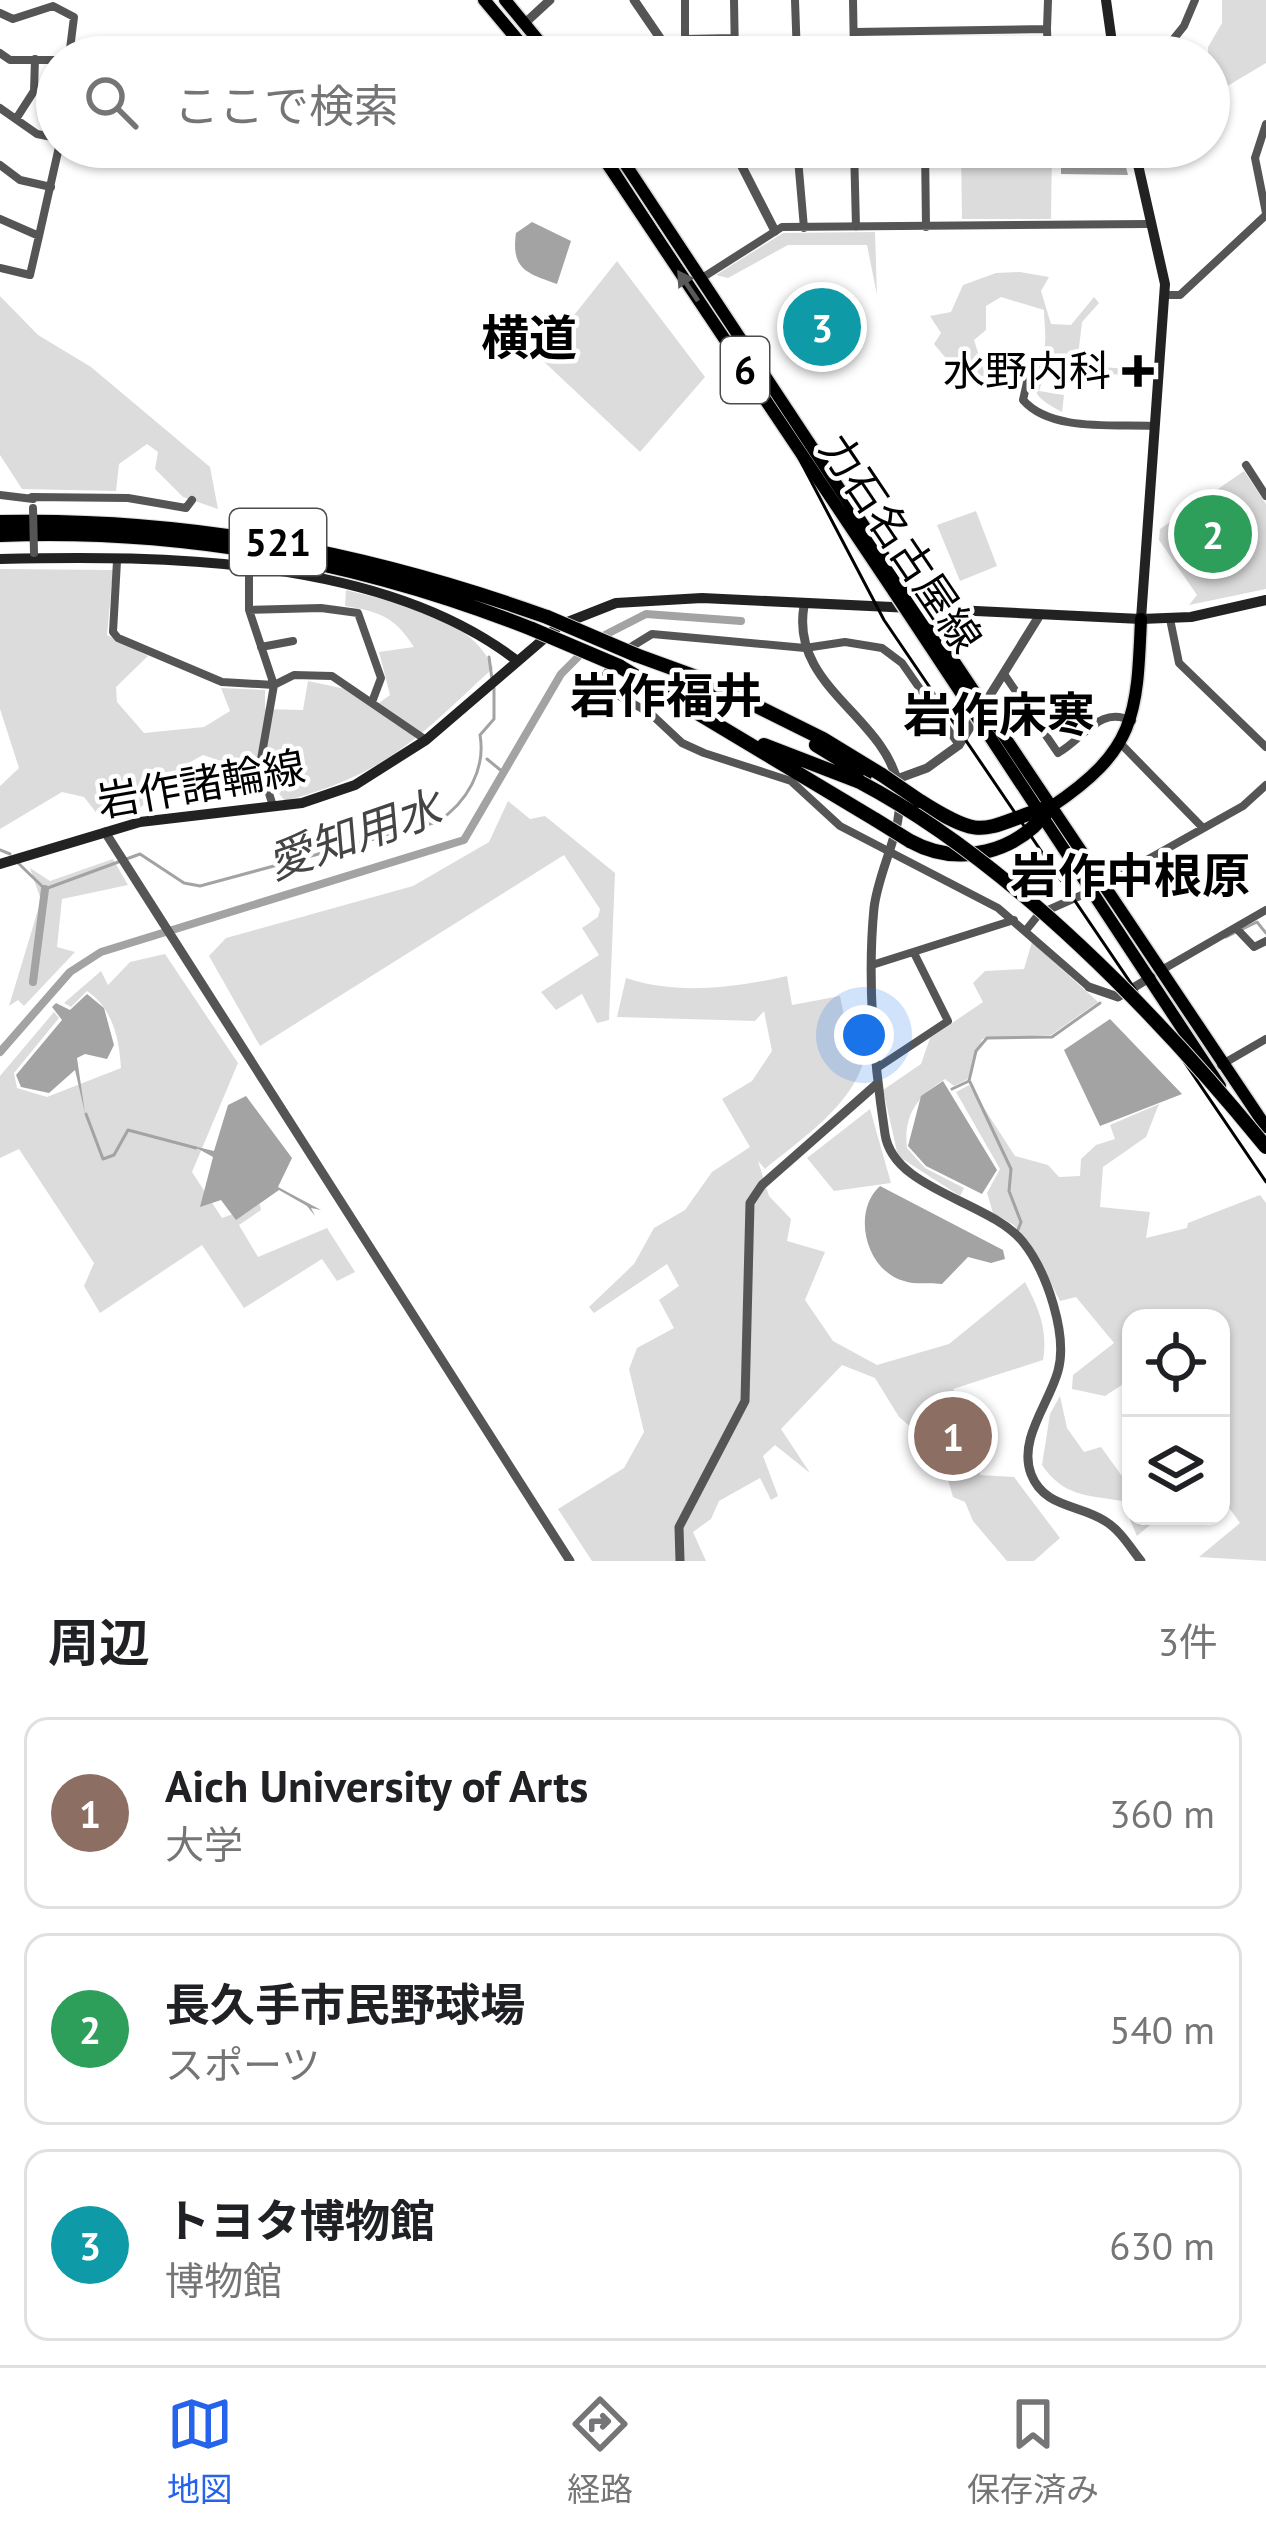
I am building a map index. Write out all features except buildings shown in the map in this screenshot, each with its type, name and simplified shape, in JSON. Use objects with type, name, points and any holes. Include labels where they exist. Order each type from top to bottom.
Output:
[{"type":"highway","name":"521","points":[[0,522],[92,520],[237,535],[439,580],[547,616],[745,701]]},
{"type":"highway","name":"521","points":[[0,535],[92,534],[236,547],[396,581],[619,666],[729,732]]},
{"type":"highway","points":[[745,701],[889,777],[954,822],[984,830],[1045,811]]},
{"type":"highway","points":[[745,701],[978,855],[1068,929],[1180,1037],[1266,1136]]},
{"type":"highway","points":[[729,732],[910,841],[944,856],[974,856],[1045,811]]},
{"type":"highway","points":[[729,732],[863,778],[944,838],[1065,935],[1155,1021],[1266,1147]]},
{"type":"main road","points":[[484,0],[514,36]]},
{"type":"main road","points":[[505,0],[535,36]]},
{"type":"main road","points":[[1106,0],[1111,36]]},
{"type":"main road","name":"力石名古屋線","points":[[610,168],[1098,887],[1218,1070],[1266,1158]]},
{"type":"main road","name":"力石名古屋線","points":[[628,168],[873,549]]},
{"type":"main road","points":[[1045,811],[1093,776],[1121,745],[1133,722],[1165,295],[1164,262],[1139,168]]},
{"type":"main road","points":[[0,559],[34,556],[249,569],[355,584],[459,620],[516,660]]},
{"type":"main road","name":"岩作諸輪線","points":[[4,863],[140,822],[274,807],[355,785],[426,740],[560,625],[616,602],[702,598],[1038,618],[1170,619],[1266,599]]},
{"type":"main road","name":"力石名古屋線","points":[[1218,1070],[1266,1126]]},
{"type":"street","points":[[28,13],[29,0]]},
{"type":"street","points":[[525,23],[550,0]]},
{"type":"street","points":[[634,0],[659,36]]},
{"type":"street","points":[[685,0],[685,36]]},
{"type":"street","points":[[734,0],[734,36]]},
{"type":"street","points":[[796,0],[796,36]]},
{"type":"street","points":[[853,0],[854,36]]},
{"type":"street","points":[[1047,36],[1048,0]]},
{"type":"street","points":[[1176,36],[1195,0]]},
{"type":"street","points":[[0,13],[10,20],[53,6],[74,17],[72,36]]},
{"type":"street","points":[[854,32],[1047,28]]},
{"type":"street","points":[[0,52],[10,60],[35,59],[34,91],[16,119]]},
{"type":"street","points":[[0,108],[36,133]]},
{"type":"street","points":[[1165,295],[1180,295],[1266,214],[1255,158],[1266,124]]},
{"type":"street","points":[[0,165],[20,180],[50,187]]},
{"type":"street","points":[[0,268],[30,275],[54,168]]},
{"type":"street","points":[[743,168],[775,231]]},
{"type":"street","points":[[799,168],[804,228]]},
{"type":"street","points":[[855,168],[856,227]]},
{"type":"street","points":[[925,168],[926,227]]},
{"type":"street","points":[[0,219],[40,236]]},
{"type":"street","points":[[702,278],[775,231],[1148,224]]},
{"type":"street","points":[[1028,378],[1023,400],[1032,410],[1073,423],[1153,426]]},
{"type":"street","points":[[1246,465],[1266,496]]},
{"type":"street","points":[[0,495],[33,502],[128,498],[187,508],[192,500]]},
{"type":"street","points":[[33,502],[34,556]]},
{"type":"street","points":[[117,562],[115,636],[222,682],[274,685],[294,675],[332,676],[426,740]]},
{"type":"street","points":[[249,569],[249,610],[274,685],[260,765],[274,807]]},
{"type":"street","points":[[804,606],[805,648],[822,681],[884,753],[901,803],[877,890],[872,964],[886,1144],[899,1165],[1023,1242],[1043,1283],[1061,1348],[1057,1373],[1028,1446],[1035,1481],[1056,1502],[1113,1526],[1141,1561]]},
{"type":"street","points":[[249,610],[287,607],[358,614],[381,678],[372,702]]},
{"type":"street","points":[[889,777],[927,768],[958,745],[1038,618]]},
{"type":"street","points":[[1170,619],[1179,663],[1266,747]]},
{"type":"street","points":[[958,745],[892,653],[845,642],[805,648],[652,634],[642,636],[606,674],[610,691],[650,713],[682,742],[791,781],[840,826],[1014,920],[1089,987],[1118,997],[1266,910]]},
{"type":"street","points":[[262,647],[293,640]]},
{"type":"street","points":[[1004,674],[1058,753],[1102,717],[1114,714],[1133,722]]},
{"type":"street","points":[[1121,745],[1202,827]]},
{"type":"street","points":[[1027,929],[1039,914],[1098,887],[1243,806],[1266,785]]},
{"type":"street","points":[[105,832],[570,1561]]},
{"type":"street","points":[[872,964],[1014,920]]},
{"type":"street","points":[[1236,928],[1254,947],[1266,941]]},
{"type":"street","points":[[880,1066],[948,1021],[914,953]]},
{"type":"street","points":[[1203,1092],[1218,1070],[1266,1039]]},
{"type":"street","points":[[680,1561],[679,1527],[745,1401],[750,1203],[762,1184],[878,1083]]},
{"type":"shaded area","points":[[1222,0],[1266,0],[1266,63],[1230,84],[1230,36],[1214,36],[1222,23]]},
{"type":"shaded area","points":[[961,168],[1052,168],[1051,219],[962,219]]},
{"type":"shaded area","points":[[1061,168],[1126,168],[1128,175],[1061,174]]},
{"type":"shaded area","points":[[532,222],[571,241],[557,284],[529,273],[516,255],[516,233]]},
{"type":"shaded area","points":[[875,232],[877,295],[867,245],[788,245],[728,278],[716,275],[783,233]]},
{"type":"shaded area","points":[[617,261],[705,377],[640,452],[540,358]]},
{"type":"shaded area","points":[[996,273],[1049,277],[1041,291],[1051,324],[1071,325],[1094,297],[1099,303],[1082,322],[1077,365],[1128,369],[1130,375],[1079,373],[1049,359],[1039,391],[1064,395],[1062,412],[1050,405],[1035,387],[1045,345],[1044,310],[1001,297],[986,306],[986,330],[974,340],[986,377],[955,369],[934,344],[941,333],[930,316],[951,312],[963,285]]},
{"type":"shaded area","points":[[0,296],[38,335],[91,367],[210,467],[218,509],[183,497],[155,469],[158,452],[147,444],[119,464],[116,491],[22,489],[0,455]]},
{"type":"shaded area","points":[[1244,471],[1266,504],[1266,589],[1189,605],[1197,595],[1159,540],[1160,529]]},
{"type":"shaded area","points":[[976,511],[997,566],[960,581],[937,525]]},
{"type":"shaded area","points":[[0,569],[113,570],[107,635],[148,656],[116,687],[117,702],[144,733],[204,727],[230,711],[221,688],[265,690],[265,709],[303,710],[308,681],[350,690],[375,706],[390,695],[379,652],[414,647],[385,617],[345,606],[346,590],[450,624],[482,650],[493,668],[400,750],[321,790],[285,801],[265,776],[203,755],[183,766],[129,819],[98,815],[84,797],[62,792],[0,829],[0,786],[19,768],[0,709]]},
{"type":"shaded area","points":[[508,801],[530,819],[545,816],[615,873],[609,1020],[597,1023],[582,994],[556,1010],[541,992],[599,955],[582,928],[598,917],[600,909],[564,855],[260,1046],[209,956],[226,938],[413,886],[489,842]]},
{"type":"shaded area","points":[[113,859],[128,885],[62,899],[57,947],[75,952],[24,1006],[18,1000],[9,1006],[41,900],[30,868],[50,881]]},
{"type":"shaded area","points":[[1032,942],[1098,1002],[1051,1035],[982,1039],[968,1079],[954,1086],[945,1079],[915,1107],[907,1148],[925,1168],[964,1188],[960,1196],[898,1156],[883,1090],[921,1064],[930,1038],[983,1002],[973,983],[985,971],[1024,969]]},
{"type":"shaded area","points":[[165,954],[238,1063],[192,1172],[222,1218],[260,1204],[261,1210],[239,1225],[258,1257],[327,1228],[355,1272],[337,1281],[322,1259],[244,1308],[202,1245],[100,1313],[84,1286],[94,1263],[19,1149],[0,1158],[0,1076],[54,1012],[59,1018],[14,1073],[17,1088],[47,1097],[121,1068],[109,1015],[96,998],[87,991],[71,1007],[64,1003],[101,971],[108,985],[130,962]]},
{"type":"shaded area","points":[[787,976],[792,1005],[840,996],[846,1026],[866,1022],[861,1068],[837,1107],[765,1169],[758,1161],[769,1196],[791,1219],[787,1241],[825,1252],[805,1300],[833,1341],[877,1365],[949,1344],[1025,1282],[1041,1320],[1043,1360],[953,1389],[972,1417],[980,1475],[1014,1477],[1060,1538],[1034,1561],[1007,1561],[973,1521],[965,1502],[953,1497],[940,1452],[899,1417],[875,1378],[842,1365],[781,1429],[810,1473],[775,1445],[763,1456],[778,1496],[771,1500],[760,1478],[719,1501],[711,1519],[693,1532],[706,1561],[592,1561],[558,1509],[624,1468],[644,1432],[629,1369],[637,1348],[674,1328],[659,1300],[679,1286],[667,1264],[594,1313],[589,1307],[634,1264],[654,1228],[685,1210],[712,1172],[750,1147],[722,1099],[752,1081],[772,1051],[764,1011],[755,1021],[617,1017],[626,978],[665,987],[706,988]]},
{"type":"shaded area","points":[[87,994],[104,1008],[114,1045],[107,1059],[85,1054],[77,1058],[85,1113],[75,1070],[49,1093],[21,1087],[16,1075],[62,1020],[52,1007],[56,1003],[70,1010]]},
{"type":"shaded area","points":[[1110,1019],[1182,1094],[1100,1126],[1064,1050]]},
{"type":"shaded area","points":[[943,1081],[997,1170],[982,1194],[926,1166],[908,1146],[921,1096]]},
{"type":"shaded area","points":[[969,1085],[1015,1156],[1048,1165],[1059,1177],[1080,1176],[1081,1159],[1096,1145],[1115,1139],[1110,1125],[1159,1104],[1146,1137],[1103,1167],[1100,1207],[1150,1212],[1146,1238],[1187,1228],[1188,1223],[1260,1195],[1266,1203],[1266,1561],[1199,1557],[1240,1523],[1230,1509],[1230,1309],[1122,1309],[1122,1385],[1105,1396],[1072,1389],[1073,1375],[1114,1343],[1076,1297],[1060,1301],[1035,1252],[1014,1225],[993,1213],[987,1193],[1000,1169],[956,1092]]},
{"type":"shaded area","points":[[246,1096],[292,1158],[278,1187],[321,1210],[311,1208],[315,1216],[279,1190],[236,1220],[221,1200],[200,1207],[213,1157],[193,1146],[214,1151],[228,1105]]},
{"type":"shaded area","points":[[870,1109],[891,1183],[834,1191],[807,1158]]},
{"type":"shaded area","points":[[880,1186],[1003,1250],[1005,1259],[991,1263],[968,1257],[942,1284],[908,1282],[891,1275],[872,1253],[865,1225],[871,1197]]},
{"type":"shaded area","points":[[1060,1396],[1067,1428],[1084,1452],[1101,1447],[1122,1476],[1122,1501],[1086,1495],[1050,1475],[1042,1465],[1050,1414]]},
{"type":"shaded area","points":[[1132,1525],[1150,1525],[1137,1536]]},
{"type":"waterway","name":"愛知用水","points":[[599,638],[646,614],[741,621]]},
{"type":"waterway","name":"愛知用水","points":[[0,1052],[70,972],[101,952],[464,840],[561,674],[583,652]]},
{"type":"waterway","points":[[489,657],[492,679]]},
{"type":"waterway","points":[[16,861],[45,889],[140,854],[184,883],[200,886],[437,822],[472,784],[480,760],[480,735],[494,719],[494,688]]},
{"type":"waterway","points":[[487,759],[504,773]]},
{"type":"waterway","points":[[0,850],[10,854]]},
{"type":"waterway","points":[[33,982],[45,889]]},
{"type":"waterway","points":[[1226,937],[1257,922],[1266,933]]},
{"type":"waterway","points":[[952,1089],[969,1081],[976,1051],[987,1038],[1052,1037],[1100,1003]]},
{"type":"waterway","points":[[970,1082],[1011,1169],[1009,1191],[1021,1222],[1018,1230]]},
{"type":"waterway","points":[[86,1114],[103,1159],[114,1155],[128,1130],[196,1148]]},
{"type":"tram line","points":[[490,0],[520,36]]},
{"type":"tram line","points":[[617,168],[770,403],[884,620],[1266,1182]]},
{"type":"place","name":"トヨタ博物館","points":[[822,327]]},
{"type":"place","name":"水野内科","points":[[1138,371]]},
{"type":"place","name":"長久手市民野球場","points":[[1213,534]]},
{"type":"place","name":"Aich University of Arts","points":[[953,1436]]},
{"type":"district","name":"横道","points":[[529,338]]},
{"type":"district","name":"岩作福井","points":[[666,696]]},
{"type":"district","name":"岩作床寒","points":[[999,715]]},
{"type":"district","name":"岩作中根原","points":[[1130,876]]}]
